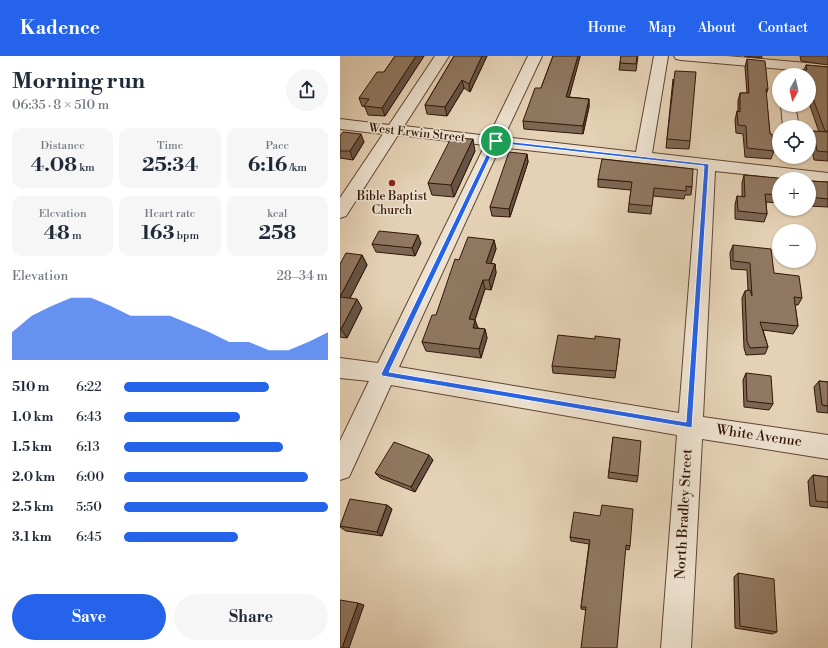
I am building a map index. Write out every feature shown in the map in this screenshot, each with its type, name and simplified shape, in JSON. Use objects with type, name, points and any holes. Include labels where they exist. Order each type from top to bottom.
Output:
[{"type":"street","points":[[340,212],[442,56]]},
{"type":"street","points":[[340,468],[535,56]]},
{"type":"street","points":[[643,157],[661,56]]},
{"type":"street","points":[[681,56],[828,69]]},
{"type":"street","name":"West Erwin Street","points":[[340,124],[776,172]]},
{"type":"street","name":"North Bradley Street","points":[[676,648],[689,426],[707,165]]},
{"type":"street","name":"West Erwin Street","points":[[816,176],[828,178]]},
{"type":"street","name":"White Avenue","points":[[340,368],[385,374],[689,426],[828,447]]},
{"type":"building","points":[[395,56],[416,56],[382,108],[364,106],[369,99],[359,98],[377,72],[384,72]]},
{"type":"building","points":[[454,56],[482,56],[469,84],[462,80],[445,107],[425,105]]},
{"type":"building","points":[[553,56],[578,56],[566,97],[589,99],[583,126],[523,121],[535,88],[541,88]]},
{"type":"building","points":[[621,56],[637,56],[636,64],[620,63]]},
{"type":"building","points":[[747,59],[765,61],[770,134],[772,134],[772,151],[747,148],[746,126],[738,125],[737,111],[740,112],[740,93],[749,93]]},
{"type":"building","points":[[806,65],[828,67],[828,131],[825,131],[816,107],[816,68],[807,68]]},
{"type":"building","points":[[675,71],[696,72],[690,141],[667,139]]},
{"type":"building","points":[[816,131],[828,132],[828,152],[817,151]]},
{"type":"building","points":[[343,132],[361,134],[350,151],[340,151],[340,136]]},
{"type":"building","points":[[451,138],[473,139],[451,185],[428,183]]},
{"type":"building","points":[[509,152],[527,154],[509,209],[490,207]]},
{"type":"building","points":[[602,159],[693,169],[692,187],[686,186],[686,191],[654,188],[652,206],[629,204],[632,182],[598,179]]},
{"type":"building","points":[[744,175],[772,177],[772,194],[765,194],[767,214],[738,211],[737,196],[745,197]]},
{"type":"building","points":[[816,181],[828,182],[828,199],[816,198]]},
{"type":"building","points":[[379,231],[418,235],[412,248],[372,244]]},
{"type":"building","points":[[468,237],[494,240],[486,263],[495,264],[489,280],[483,280],[469,319],[475,320],[473,328],[485,329],[479,349],[422,342],[432,315],[436,315],[455,259],[459,260]]},
{"type":"building","points":[[733,245],[771,249],[772,268],[773,268],[774,273],[799,276],[802,298],[794,297],[798,326],[760,322],[768,347],[750,348],[747,341],[745,291],[750,290],[752,296],[750,263],[733,261]]},
{"type":"building","points":[[346,253],[362,255],[340,297],[340,264]]},
{"type":"building","points":[[340,297],[357,299],[341,329],[340,329]]},
{"type":"building","points":[[558,335],[595,339],[595,336],[620,339],[616,371],[552,366]]},
{"type":"building","points":[[746,373],[771,376],[773,404],[747,401]]},
{"type":"building","points":[[819,381],[828,382],[828,406],[822,405]]},
{"type":"building","points":[[613,437],[641,441],[638,476],[609,472]]},
{"type":"building","points":[[394,442],[429,455],[411,487],[375,473]]},
{"type":"building","points":[[813,475],[828,477],[828,502],[816,501]]},
{"type":"building","points":[[350,499],[387,505],[377,532],[340,526]]},
{"type":"building","points":[[602,505],[633,509],[630,546],[626,545],[617,648],[581,648],[586,607],[581,607],[590,540],[570,537],[574,512],[600,516]]},
{"type":"building","points":[[738,573],[774,579],[777,632],[740,626]]},
{"type":"building","points":[[340,600],[358,603],[342,648],[340,648]]},
{"type":"place","name":"Bible Baptist Church","points":[[392,183]]},
{"type":"route","points":[[496,141],[707,165],[689,426],[385,374],[496,141]]}]
